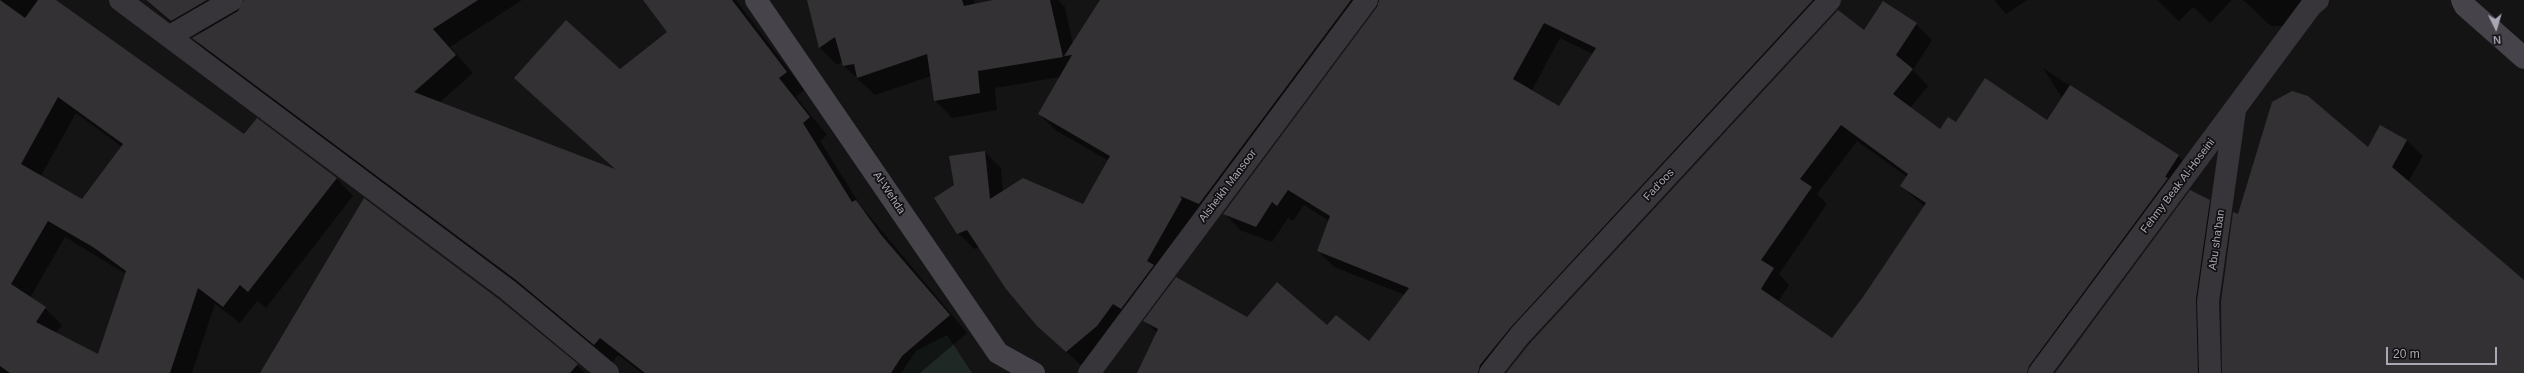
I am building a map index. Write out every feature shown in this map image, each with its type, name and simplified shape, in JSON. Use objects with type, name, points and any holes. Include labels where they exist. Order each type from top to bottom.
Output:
[{"type":"main road","name":"Al-Wehda","points":[[756,0],[998,353],[1034,373]]},
{"type":"main road","points":[[2462,0],[2465,6],[2524,58]]},
{"type":"street","points":[[120,0],[508,290],[608,373]]},
{"type":"street","points":[[170,36],[232,0]]},
{"type":"street","name":"Alsheikh Mansoor","points":[[1089,373],[1367,0]]},
{"type":"street","name":"Fad'oos","points":[[1490,373],[1520,336],[1830,0]]},
{"type":"street","name":"Fehmy Beak Al-Hoseini","points":[[2039,373],[2311,6],[2318,0]]},
{"type":"street","name":"Abu sha'ban","points":[[2210,373],[2208,301],[2236,107]]},
{"type":"shaded area","points":[[947,335],[972,373],[901,373],[916,351]]},
{"type":"building","points":[[0,0],[25,18],[38,0],[56,0],[244,134],[257,118],[337,178],[248,292],[240,285],[223,307],[198,288],[170,373],[10,373],[0,366]],"holes":[[[58,97],[123,144],[82,199],[21,164]],[[48,221],[93,247],[126,271],[98,354],[36,322],[46,307],[11,284]]]},
{"type":"building","points":[[146,0],[207,0],[171,21]]},
{"type":"building","points":[[244,0],[478,0],[433,29],[456,55],[414,92],[615,169],[514,78],[566,20],[620,69],[667,32],[643,0],[732,0],[787,72],[779,78],[810,117],[803,123],[852,202],[856,200],[882,236],[950,315],[902,356],[891,373],[645,373],[600,338],[594,345],[516,280],[192,38],[238,11]]},
{"type":"building","points":[[807,0],[962,0],[964,6],[993,0],[1050,0],[1063,57],[978,71],[980,93],[934,101],[927,54],[857,78],[854,64],[843,66],[835,37],[819,48]]},
{"type":"building","points":[[1100,0],[1351,0],[1199,204],[1180,196],[1182,199],[1147,261],[1154,265],[1121,309],[1113,304],[1097,326],[1066,352],[1037,326],[1006,289],[967,230],[957,234],[934,198],[954,185],[949,156],[985,151],[990,199],[1023,178],[1083,204],[1110,156],[1038,114],[1072,55],[1064,56]]},
{"type":"building","points":[[1379,0],[1813,0],[1511,327],[1480,365],[1478,373],[1137,373],[1158,329],[1143,321],[1176,277],[1247,317],[1277,282],[1327,325],[1336,315],[1369,341],[1409,288],[1317,251],[1330,216],[1288,190],[1277,206],[1272,202],[1256,227],[1223,214],[1377,7]],"holes":[[[1544,23],[1596,48],[1559,106],[1513,79]]]},
{"type":"building","points":[[1883,1],[1917,23],[1896,55],[1913,69],[1893,94],[1940,129],[1948,117],[1956,122],[1985,78],[2047,120],[2070,85],[2179,155],[2165,177],[2168,178],[2029,366],[2027,373],[1506,373],[1530,343],[1838,10],[1864,30]],"holes":[[[1841,125],[1908,174],[1900,186],[1926,203],[1863,297],[1832,338],[1761,289],[1774,268],[1761,260],[1812,187],[1800,179]]]},
{"type":"building","points":[[2292,91],[2308,96],[2368,147],[2380,125],[2407,140],[2392,167],[2524,280],[2524,373],[2222,373],[2221,302],[2233,212],[2238,214],[2272,102]]},
{"type":"building","points":[[2190,190],[2210,200],[2196,299],[2198,373],[2055,373]]},
{"type":"building","points":[[364,198],[500,300],[578,364],[570,373],[260,373]]}]
